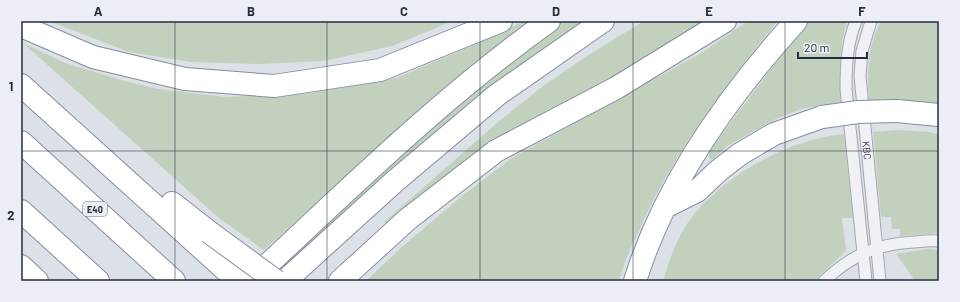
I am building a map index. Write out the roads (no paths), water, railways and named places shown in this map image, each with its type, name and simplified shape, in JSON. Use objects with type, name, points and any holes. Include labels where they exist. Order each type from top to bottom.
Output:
[{"type":"highway","points":[[21,26],[93,57],[185,79],[274,86],[380,70],[501,21]]},
{"type":"highway","points":[[250,281],[383,157],[458,90],[549,21]]},
{"type":"highway","points":[[285,281],[394,182],[497,95],[603,21]]},
{"type":"highway","points":[[340,281],[408,219],[496,151],[616,88],[725,21]]},
{"type":"highway","points":[[635,281],[642,257],[665,207],[699,146],[732,98],[796,21]]},
{"type":"highway","points":[[21,85],[101,157],[145,180],[203,238],[238,281]]},
{"type":"highway","points":[[665,207],[698,191],[718,171],[740,154],[774,134],[822,117],[858,112],[897,111],[939,115]]},
{"type":"highway","name":"E40","points":[[21,142],[171,278]]},
{"type":"highway","points":[[21,211],[98,281]]},
{"type":"highway","points":[[203,238],[276,281]]},
{"type":"highway","points":[[21,266],[37,281]]},
{"type":"lane","name":"KBC","points":[[856,21],[850,35],[846,59],[846,89],[866,281]]},
{"type":"lane","name":"KBC","points":[[871,21],[862,50],[860,76],[880,281]]},
{"type":"lane","points":[[824,281],[837,269],[863,252],[876,247],[903,242],[939,241]]}]
